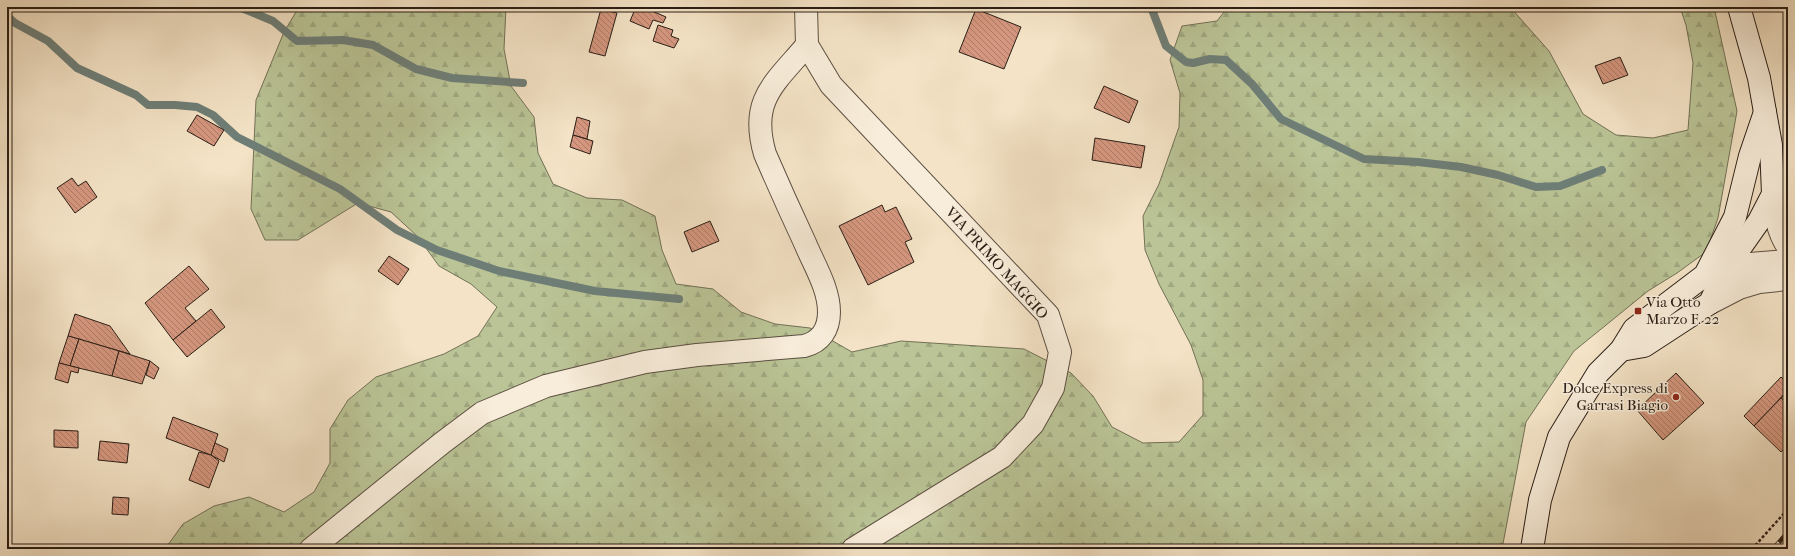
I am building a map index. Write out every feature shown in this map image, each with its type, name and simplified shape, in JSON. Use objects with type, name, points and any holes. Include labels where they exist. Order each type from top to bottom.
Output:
[{"type":"street","points":[[310,549],[482,413],[546,386],[645,362],[697,355],[804,346],[814,343],[820,339],[825,330],[829,312],[824,286],[765,154],[761,141],[760,126],[760,112],[766,94],[807,45],[806,7]]},
{"type":"street","points":[[1739,7],[1759,78],[1766,112],[1779,204],[1780,236],[1788,246]]},
{"type":"street","name":"VIA PRIMO MAGGIO","points":[[807,45],[831,85],[1048,315],[1060,352],[1053,388],[1033,424],[1002,457],[853,549]]},
{"type":"street","points":[[1705,275],[1735,217],[1750,156],[1766,112]]},
{"type":"street","points":[[1710,304],[1726,268],[1759,221],[1779,204]]},
{"type":"street","points":[[1532,549],[1540,500],[1558,438],[1598,374],[1621,350],[1634,329],[1705,275],[1726,268],[1750,264],[1788,261]]},
{"type":"street","points":[[1621,350],[1644,346],[1710,304],[1739,288],[1759,282],[1788,279]]},
{"type":"path","points":[[1752,549],[1788,509]]},
{"type":"green space","points":[[299,7],[506,7],[504,49],[511,86],[534,117],[538,153],[553,184],[587,198],[622,200],[655,216],[662,250],[676,284],[713,289],[741,312],[775,324],[810,328],[852,352],[901,341],[1024,349],[1071,373],[1093,396],[1112,427],[1143,443],[1179,442],[1203,415],[1203,380],[1191,345],[1159,284],[1145,250],[1143,216],[1159,184],[1179,127],[1180,93],[1170,60],[1182,26],[1217,21],[1228,7],[1510,7],[1549,51],[1583,114],[1616,135],[1653,138],[1688,130],[1693,63],[1686,25],[1680,7],[1714,7],[1737,111],[1718,218],[1706,252],[1677,273],[1648,291],[1574,351],[1526,422],[1502,549],[165,549],[183,524],[214,506],[249,497],[284,512],[314,492],[330,463],[330,429],[348,400],[376,377],[444,354],[478,336],[497,307],[471,284],[439,266],[418,237],[391,212],[358,203],[298,240],[265,240],[251,209],[256,100],[284,32]]},
{"type":"building","points":[[636,7],[643,7],[666,17],[663,23],[653,20],[649,29],[630,21]]},
{"type":"building","points":[[601,9],[617,13],[605,56],[589,52]]},
{"type":"building","points":[[976,9],[1021,27],[1004,69],[959,52]]},
{"type":"building","points":[[658,25],[673,30],[671,36],[679,39],[674,48],[653,41]]},
{"type":"building","points":[[1620,57],[1628,75],[1603,84],[1595,66]]},
{"type":"building","points":[[1104,86],[1138,101],[1129,123],[1094,108]]},
{"type":"building","points":[[197,115],[224,130],[214,146],[187,131]]},
{"type":"building","points":[[577,117],[590,121],[587,139],[573,135]]},
{"type":"building","points":[[573,135],[593,141],[590,154],[570,147]]},
{"type":"building","points":[[1095,138],[1145,146],[1141,168],[1092,160]]},
{"type":"building","points":[[72,178],[78,186],[86,181],[97,197],[75,213],[57,188]]},
{"type":"building","points":[[882,205],[885,212],[896,207],[912,239],[905,242],[914,262],[868,285],[839,226]]},
{"type":"building","points":[[710,221],[719,241],[692,252],[684,232]]},
{"type":"building","points":[[389,256],[409,269],[398,285],[378,271]]},
{"type":"building","points":[[189,266],[209,289],[185,308],[196,321],[173,340],[145,303]]},
{"type":"building","points":[[211,309],[225,327],[187,357],[173,340]]},
{"type":"building","points":[[75,314],[110,326],[130,354],[68,336]]},
{"type":"building","points":[[68,336],[79,339],[70,366],[59,363]]},
{"type":"building","points":[[79,339],[119,351],[112,376],[70,366]]},
{"type":"building","points":[[119,351],[150,361],[142,384],[112,376]]},
{"type":"building","points":[[150,361],[159,368],[154,379],[146,375]]},
{"type":"building","points":[[59,363],[79,368],[78,373],[71,371],[68,383],[55,379]]},
{"type":"building","points":[[1676,373],[1704,403],[1663,440],[1637,410]]},
{"type":"building","points":[[1781,377],[1788,383],[1788,390],[1754,426],[1744,416]]},
{"type":"building","points":[[1788,390],[1788,405],[1781,398]]},
{"type":"building","points":[[1781,398],[1788,405],[1788,445],[1781,452],[1754,426]]},
{"type":"building","points":[[173,417],[218,434],[211,455],[166,438]]},
{"type":"building","points":[[54,430],[78,431],[78,448],[54,447]]},
{"type":"building","points":[[100,441],[129,444],[127,463],[98,460]]},
{"type":"building","points":[[215,443],[228,449],[224,462],[211,455]]},
{"type":"building","points":[[199,452],[211,455],[219,461],[209,488],[189,480]]},
{"type":"building","points":[[113,497],[129,498],[128,515],[112,514]]},
{"type":"waterway","points":[[239,7],[273,21],[297,41],[343,40],[373,45],[416,69],[452,78],[523,83]]},
{"type":"waterway","points":[[1151,7],[1166,46],[1186,62],[1193,63],[1210,59],[1226,60],[1252,84],[1281,119],[1364,159],[1418,162],[1461,167],[1498,175],[1536,187],[1560,186],[1602,170]]},
{"type":"waterway","points":[[7,16],[15,23],[48,41],[77,68],[136,95],[148,105],[197,107],[213,115],[237,137],[340,189],[397,230],[437,250],[499,271],[595,291],[679,299]]},
{"type":"railway","points":[[1773,549],[1788,532]]},
{"type":"place","name":"Via Otto Marzo F. 22","points":[[1638,311]]},
{"type":"place","name":"Dolce Express di Garrasi Biagio","points":[[1676,397]]}]
